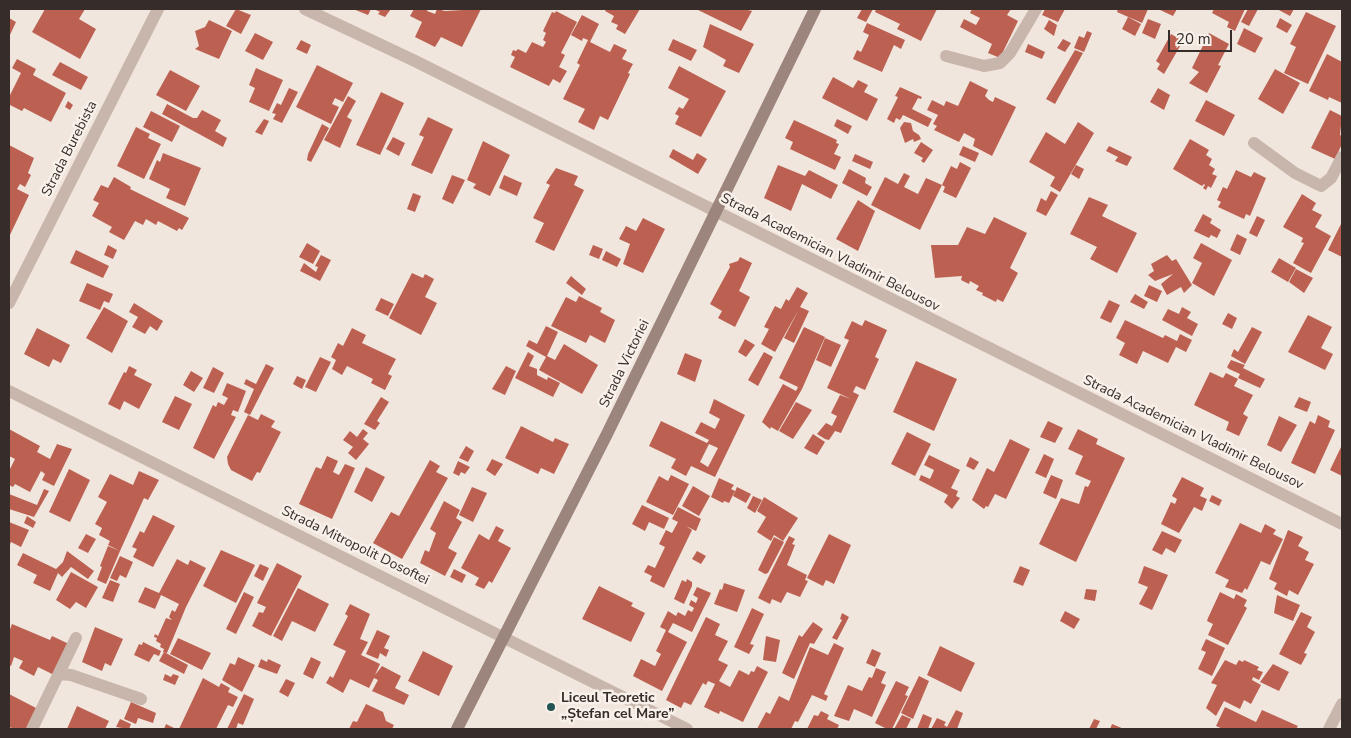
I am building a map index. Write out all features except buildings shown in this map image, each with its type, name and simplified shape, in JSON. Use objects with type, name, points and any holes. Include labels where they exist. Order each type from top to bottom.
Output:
[{"type":"street","name":"Strada Burebista","points":[[9,303],[158,9]]},
{"type":"street","name":"Strada Academician Vladimir Belousov","points":[[305,9],[415,61],[1342,524]]},
{"type":"street","name":"Strada Victoriei","points":[[457,729],[629,391],[714,212],[815,9]]},
{"type":"street","points":[[946,56],[984,66],[1000,63],[1010,53],[1036,9]]},
{"type":"street","points":[[1254,143],[1295,173],[1321,186],[1331,178],[1342,158]]},
{"type":"street","name":"Strada Mitropolit Dosoftei","points":[[9,391],[686,729]]},
{"type":"street","points":[[32,729],[76,638]]},
{"type":"street","points":[[59,674],[70,675],[141,699]]},
{"type":"street","points":[[1329,729],[1342,704]]},
{"type":"place","name":"Liceul Teoretic „Ștefan cel Mare”","points":[[551,707]]}]
